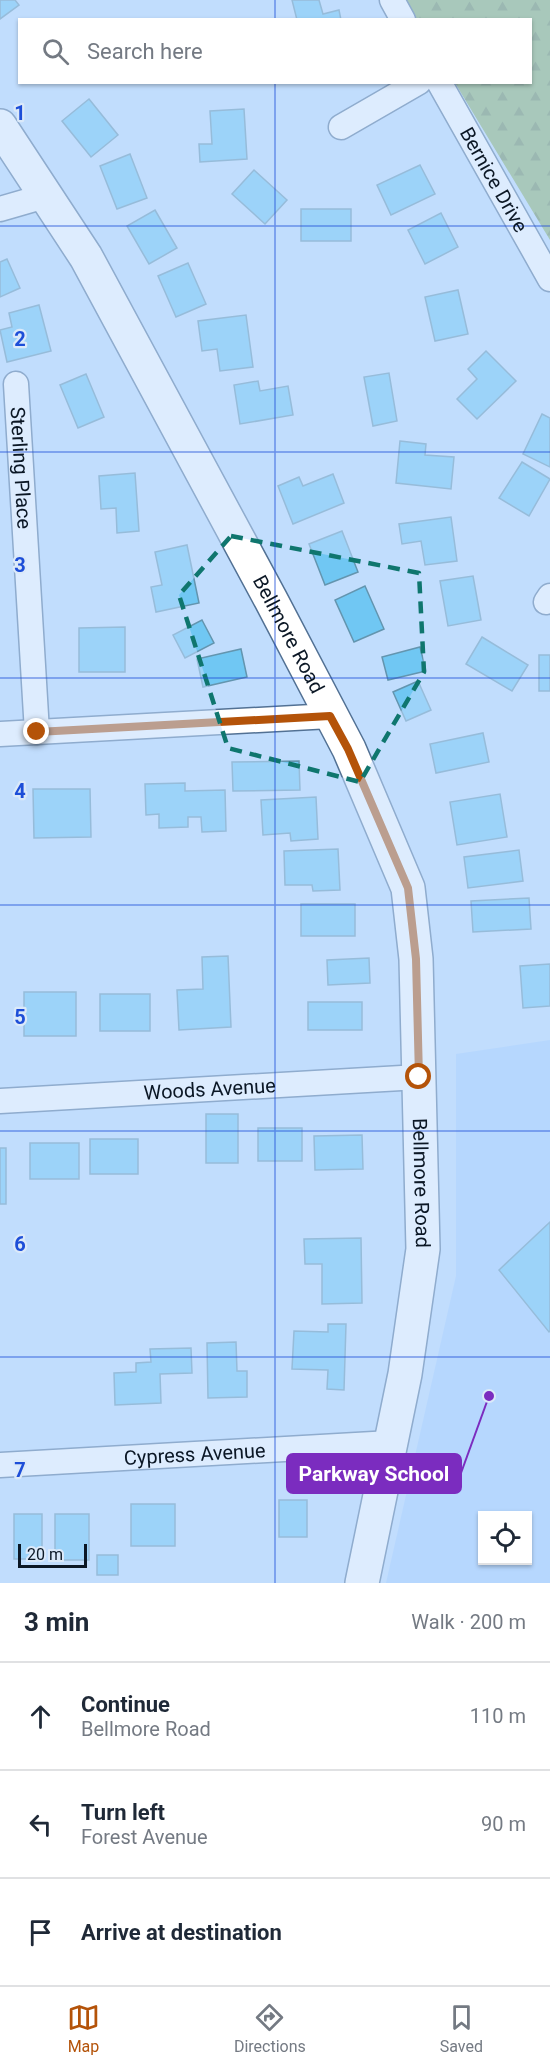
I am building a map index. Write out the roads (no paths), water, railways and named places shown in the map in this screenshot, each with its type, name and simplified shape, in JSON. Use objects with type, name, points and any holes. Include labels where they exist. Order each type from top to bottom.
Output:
[{"type":"main road","name":"Bellmore Road","points":[[0,126],[86,257],[271,600],[348,749],[408,888],[416,959],[423,1249],[405,1374],[362,1583]]},
{"type":"street","points":[[392,0],[402,18]]},
{"type":"street","points":[[341,127],[416,84]]},
{"type":"street","name":"Bernice Drive","points":[[440,84],[550,279]]},
{"type":"street","points":[[0,209],[45,196]]},
{"type":"street","name":"Sterling Place","points":[[16,384],[37,732]]},
{"type":"street","points":[[0,734],[330,716]]},
{"type":"street","name":"Woods Avenue","points":[[0,1101],[419,1077]]},
{"type":"street","name":"Cypress Avenue","points":[[0,1465],[391,1443]]},
{"type":"place","name":"Parkway School","points":[[489,1396]]}]
